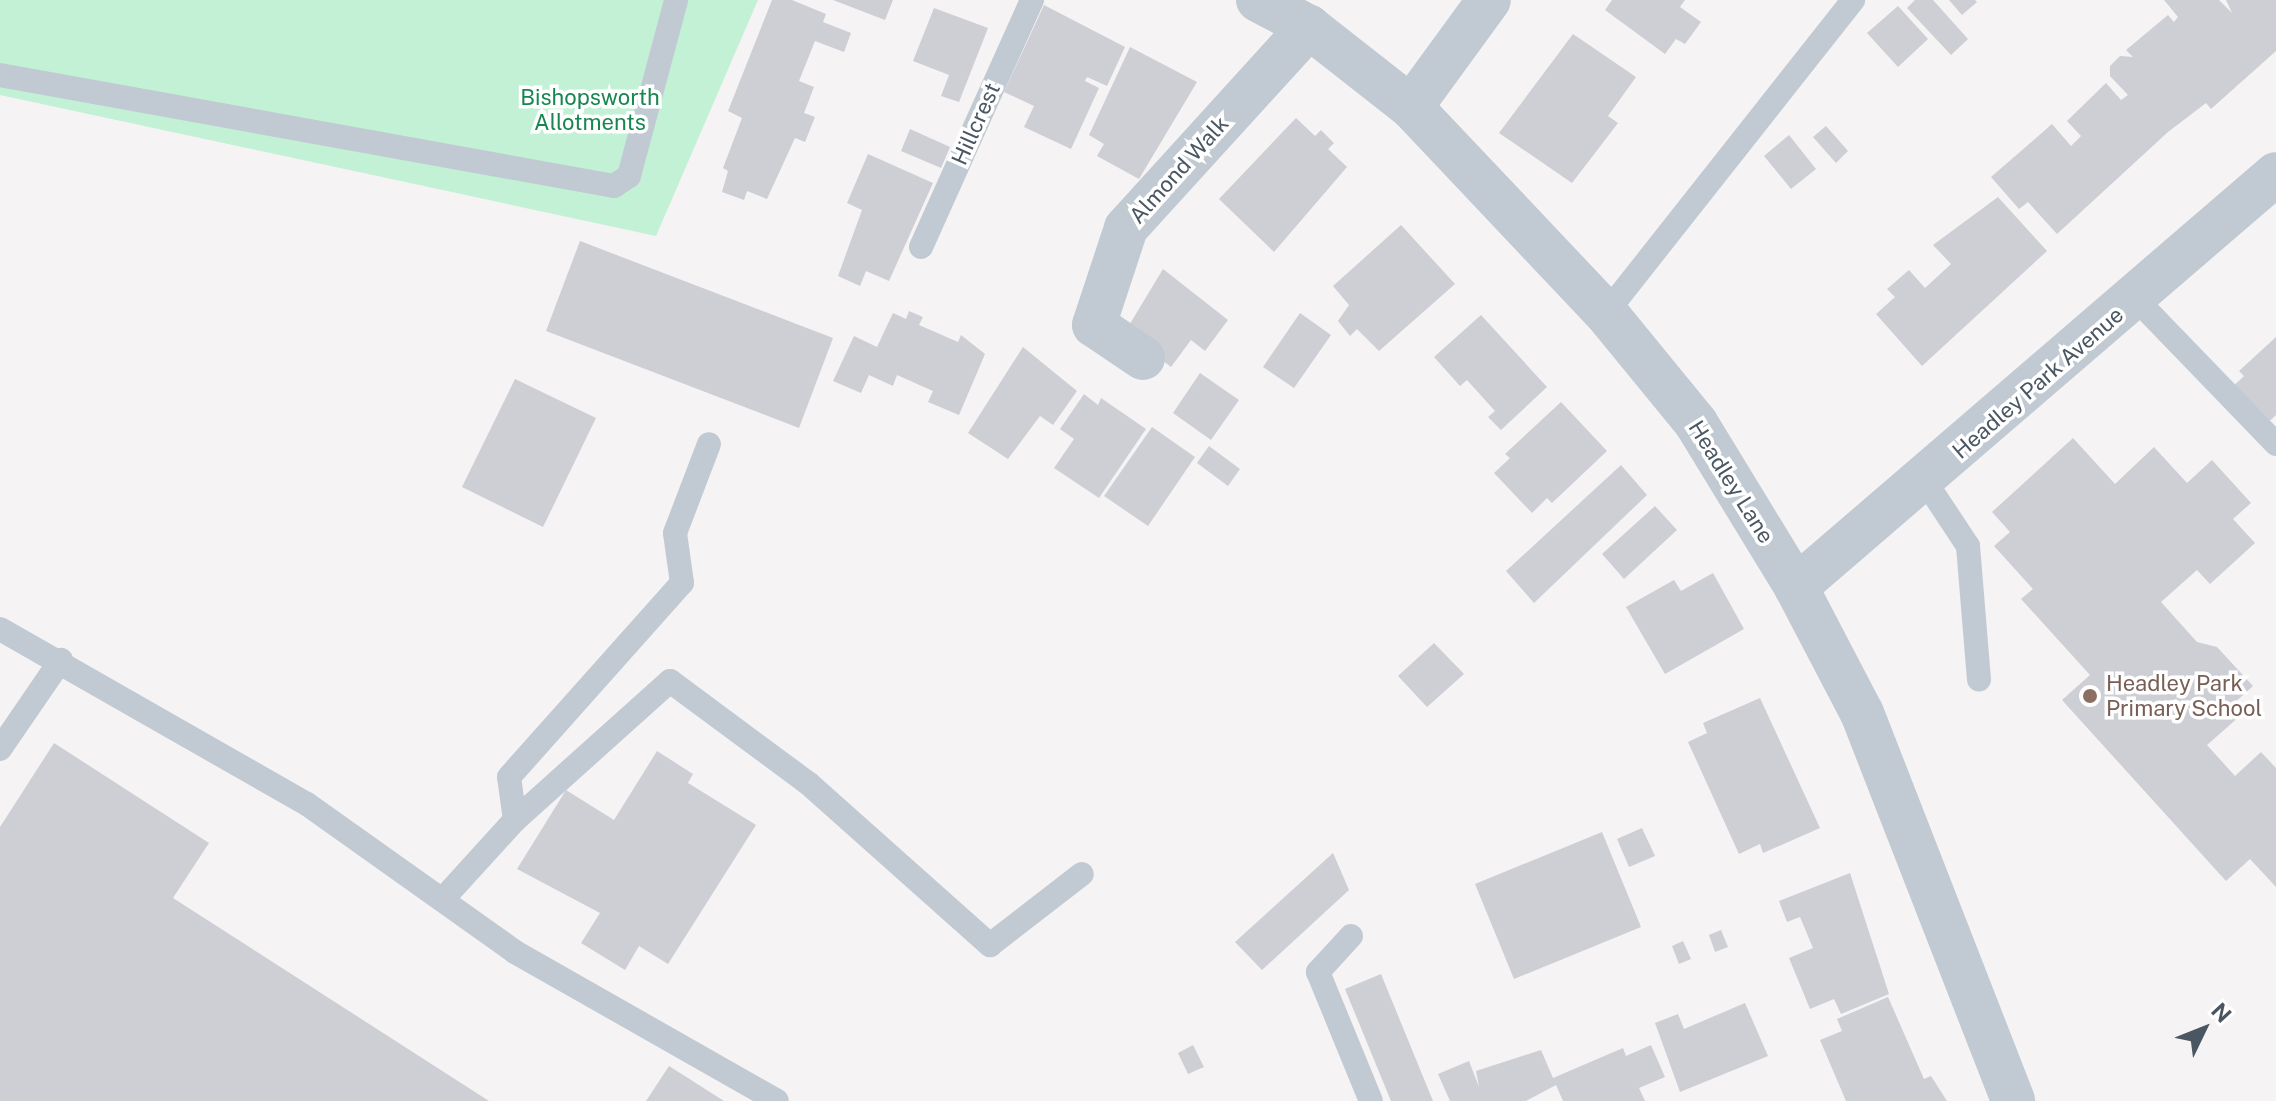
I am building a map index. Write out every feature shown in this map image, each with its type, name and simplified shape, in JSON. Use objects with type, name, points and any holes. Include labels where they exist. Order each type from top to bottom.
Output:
[{"type":"street","name":"Headley Lane","points":[[1258,0],[1309,27],[1411,107],[1606,313],[1696,423],[1796,587],[1862,713],[2013,1101]]},
{"type":"street","points":[[1411,107],[1489,0]]},
{"type":"street","name":"Almond Walk","points":[[1143,358],[1094,325],[1126,228],[1309,27]]},
{"type":"street","name":"Headley Park Avenue","points":[[1796,587],[1925,481],[2276,174]]},
{"type":"lane","points":[[0,75],[614,186],[629,176],[676,0]]},
{"type":"lane","name":"Hillcrest","points":[[921,247],[1032,0]]},
{"type":"lane","points":[[1606,313],[1853,0]]},
{"type":"lane","points":[[2135,298],[2276,444]]},
{"type":"lane","points":[[515,820],[509,777],[682,583],[675,533],[709,444]]},
{"type":"lane","points":[[1925,481],[1968,546],[1979,680]]},
{"type":"lane","points":[[0,629],[61,660],[307,804],[515,952],[777,1101]]},
{"type":"lane","points":[[0,749],[61,660]]},
{"type":"lane","points":[[443,899],[515,820],[670,681],[808,783],[990,945],[1082,874]]},
{"type":"lane","points":[[1351,936],[1318,972],[1371,1101]]},
{"type":"green space","name":"Bishopsworth Allotments","points":[[0,0],[758,0],[656,236],[0,95]]},
{"type":"building","points":[[772,0],[792,0],[826,14],[823,22],[851,33],[844,52],[815,41],[799,81],[814,87],[804,113],[815,117],[805,142],[795,138],[767,199],[747,191],[744,200],[722,192],[728,171],[723,168],[742,118],[728,111]]},
{"type":"building","points":[[833,0],[893,0],[885,20]]},
{"type":"building","points":[[1612,0],[1685,0],[1680,7],[1701,22],[1685,44],[1676,39],[1665,54],[1605,10]]},
{"type":"building","points":[[1915,0],[1933,0],[1968,39],[1951,55],[1907,8]]},
{"type":"building","points":[[1949,0],[1975,0],[1977,2],[1962,15]]},
{"type":"building","points":[[2164,0],[2219,0],[2232,13],[2226,0],[2276,0],[2276,51],[2211,109],[2206,103],[2168,132],[2057,234],[2028,202],[2019,209],[1991,177],[2052,124],[2071,146],[2081,136],[2067,121],[2106,83],[2121,100],[2128,95],[2110,76],[2110,66],[2120,56],[2133,57],[2126,50],[2168,15],[2174,22],[2178,17]]},
{"type":"building","points":[[1044,5],[1125,47],[1107,86],[1087,77],[1085,81],[1099,88],[1071,149],[1024,127],[1034,106],[1004,92]]},
{"type":"building","points":[[1898,6],[1928,39],[1898,67],[1867,33]]},
{"type":"building","points":[[934,8],[988,28],[959,102],[941,96],[949,75],[913,61]]},
{"type":"building","points":[[1573,34],[1636,77],[1608,116],[1618,123],[1572,183],[1499,133]]},
{"type":"building","points":[[1130,47],[1197,82],[1139,179],[1097,156],[1104,144],[1089,135]]},
{"type":"building","points":[[1296,118],[1315,136],[1321,130],[1334,143],[1328,149],[1347,167],[1274,252],[1219,199]]},
{"type":"building","points":[[1826,126],[1848,151],[1836,163],[1813,137]]},
{"type":"building","points":[[910,129],[950,147],[941,168],[901,151]]},
{"type":"building","points":[[1789,135],[1816,169],[1791,189],[1764,156]]},
{"type":"building","points":[[868,154],[933,183],[889,281],[866,271],[860,286],[838,276],[862,210],[847,203]]},
{"type":"building","points":[[1998,197],[2047,251],[1922,366],[1876,314],[1895,297],[1887,289],[1909,270],[1925,288],[1951,264],[1933,245]]},
{"type":"building","points":[[1401,225],[1455,284],[1379,351],[1357,329],[1350,336],[1338,321],[1349,305],[1333,286]]},
{"type":"building","points":[[580,241],[833,338],[799,428],[546,331]]},
{"type":"building","points":[[1163,269],[1228,320],[1205,351],[1191,340],[1171,367],[1125,332]]},
{"type":"building","points":[[909,311],[923,317],[919,325],[958,342],[961,335],[985,354],[959,415],[928,402],[933,391],[897,375],[893,386],[869,375],[861,393],[833,381],[854,336],[877,347],[893,313],[906,319]]},
{"type":"building","points":[[1300,313],[1331,335],[1294,388],[1263,367]]},
{"type":"building","points":[[1481,315],[1547,387],[1501,430],[1488,417],[1495,411],[1467,380],[1460,386],[1434,357]]},
{"type":"building","points":[[2276,337],[2276,415],[2262,428],[2228,391],[2244,376],[2239,371]]},
{"type":"building","points":[[1023,347],[1077,391],[1053,425],[1040,416],[1008,459],[968,433]]},
{"type":"building","points":[[1200,373],[1239,400],[1211,440],[1173,413]]},
{"type":"building","points":[[515,379],[596,418],[543,527],[462,487]]},
{"type":"building","points":[[1084,394],[1098,405],[1101,398],[1146,429],[1099,498],[1054,468],[1074,439],[1060,429]]},
{"type":"building","points":[[1561,402],[1607,451],[1552,503],[1547,498],[1532,513],[1494,473],[1510,458],[1505,454]]},
{"type":"building","points":[[1152,427],[1195,457],[1148,526],[1104,496]]},
{"type":"building","points":[[2073,438],[2115,484],[2154,447],[2187,483],[2212,460],[2251,503],[2233,519],[2255,543],[2210,584],[2197,570],[2161,602],[2197,642],[2217,647],[2253,686],[2232,705],[2241,715],[2207,745],[2235,776],[2261,752],[2276,768],[2276,887],[2250,859],[2226,881],[2062,700],[2090,675],[2021,599],[2033,589],[1994,546],[2010,532],[1992,512]]},
{"type":"building","points":[[1209,446],[1240,469],[1228,486],[1197,463]]},
{"type":"building","points":[[1621,465],[1647,495],[1534,603],[1506,571]]},
{"type":"building","points":[[1655,506],[1677,530],[1624,579],[1602,554]]},
{"type":"building","points":[[1713,573],[1744,629],[1665,674],[1626,607],[1674,580],[1681,591]]},
{"type":"building","points":[[1434,643],[1464,674],[1427,707],[1398,676]]},
{"type":"building","points":[[1760,698],[1820,828],[1763,853],[1760,844],[1739,854],[1688,742],[1707,733],[1703,723]]},
{"type":"building","points":[[54,743],[209,843],[173,898],[489,1101],[0,1101],[0,827]]},
{"type":"building","points":[[657,751],[693,774],[688,783],[756,825],[668,964],[639,946],[625,970],[581,943],[600,913],[517,869],[566,790],[614,820]]},
{"type":"building","points":[[1642,828],[1655,856],[1629,867],[1617,839]]},
{"type":"building","points":[[1602,832],[1641,927],[1514,979],[1475,884]]},
{"type":"building","points":[[1333,853],[1349,890],[1262,970],[1235,942]]},
{"type":"building","points":[[1850,873],[1889,994],[1841,1014],[1834,999],[1810,1009],[1789,958],[1813,948],[1800,917],[1787,922],[1779,901]]},
{"type":"building","points":[[1721,930],[1728,947],[1715,952],[1709,935]]},
{"type":"building","points":[[1683,941],[1691,959],[1679,964],[1672,946]]},
{"type":"building","points":[[1381,974],[1433,1101],[1391,1101],[1345,989]]},
{"type":"building","points":[[1888,997],[1924,1079],[1931,1076],[1947,1101],[1846,1101],[1820,1040],[1842,1031],[1837,1019]]},
{"type":"building","points":[[1745,1003],[1768,1056],[1680,1092],[1655,1023],[1678,1014],[1684,1029]]},
{"type":"building","points":[[1193,1045],[1204,1067],[1188,1074],[1178,1053]]},
{"type":"building","points":[[1651,1045],[1665,1077],[1639,1088],[1645,1101],[1563,1101],[1556,1085],[1526,1101],[1450,1101],[1438,1074],[1469,1061],[1479,1087],[1476,1071],[1541,1050],[1553,1078],[1623,1048],[1626,1056]]},
{"type":"building","points":[[669,1066],[724,1101],[646,1101]]},
{"type":"place","name":"Headley Park Primary School","points":[[2090,696]]}]
